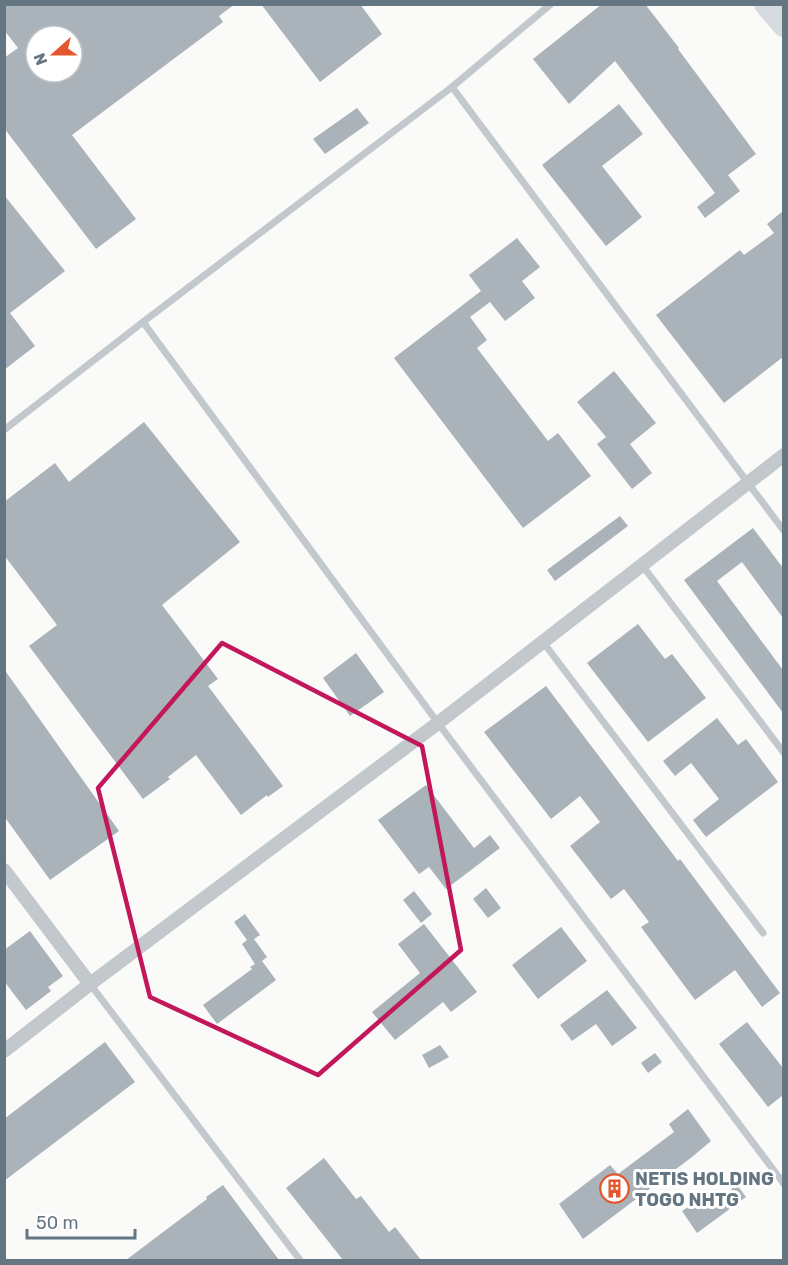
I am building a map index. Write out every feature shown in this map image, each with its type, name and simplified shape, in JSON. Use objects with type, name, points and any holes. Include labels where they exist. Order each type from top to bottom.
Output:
[{"type":"highway","points":[[766,4],[783,25]]},
{"type":"street","points":[[4,1051],[438,723],[783,455]]},
{"type":"street","points":[[4,870],[90,984]]},
{"type":"lane","points":[[4,430],[452,87],[551,4]]},
{"type":"lane","points":[[452,87],[783,531]]},
{"type":"lane","points":[[143,322],[438,723],[783,1184]]},
{"type":"lane","points":[[642,565],[783,753]]},
{"type":"lane","points":[[543,642],[763,933]]},
{"type":"lane","points":[[90,984],[300,1260]]},
{"type":"highlighted area","points":[[222,643],[422,746],[461,950],[318,1075],[150,997],[98,788]]},
{"type":"building","points":[[4,4],[235,4],[219,16],[223,22],[72,135],[136,219],[96,249],[4,128],[4,58],[18,48],[4,30]]},
{"type":"building","points":[[261,4],[360,4],[382,34],[320,82]]},
{"type":"building","points":[[602,4],[645,4],[756,154],[728,175],[740,191],[705,218],[697,207],[715,193],[615,61],[569,104],[533,59]]},
{"type":"building","points":[[619,104],[643,134],[602,166],[642,217],[606,246],[542,165]]},
{"type":"building","points":[[357,108],[369,123],[325,154],[313,139]]},
{"type":"building","points":[[4,195],[65,271],[10,313],[35,346],[4,370]]},
{"type":"building","points":[[783,211],[783,357],[724,403],[656,315],[740,250],[744,255],[774,233],[767,224]]},
{"type":"building","points":[[517,238],[540,267],[522,281],[535,298],[505,321],[490,302],[470,317],[487,340],[477,348],[548,441],[558,433],[591,476],[523,528],[394,358],[481,291],[469,275]]},
{"type":"building","points":[[614,371],[656,423],[630,444],[652,473],[632,489],[597,444],[606,437],[577,402]]},
{"type":"building","points":[[144,422],[240,542],[162,605],[218,679],[208,686],[283,786],[241,815],[196,755],[168,777],[170,779],[143,799],[29,646],[57,625],[4,555],[4,502],[55,463],[69,482]]},
{"type":"building","points":[[620,516],[628,526],[555,581],[547,570]]},
{"type":"building","points":[[753,528],[783,568],[783,618],[742,562],[717,581],[783,670],[783,713],[684,580]]},
{"type":"building","points":[[638,624],[665,659],[672,654],[706,698],[648,742],[587,663]]},
{"type":"building","points":[[356,653],[384,692],[350,716],[323,678]]},
{"type":"building","points":[[4,669],[119,831],[50,880],[4,816]]},
{"type":"building","points":[[546,686],[780,993],[762,1007],[735,970],[695,1000],[641,927],[649,922],[624,889],[611,899],[570,846],[600,822],[580,796],[551,819],[484,732]]},
{"type":"building","points":[[717,718],[738,745],[746,739],[778,782],[706,837],[693,820],[719,799],[691,763],[675,776],[663,761]]},
{"type":"building","points":[[426,785],[474,848],[490,835],[500,848],[446,889],[429,867],[419,874],[378,820]]},
{"type":"building","points":[[486,888],[501,908],[488,918],[473,899]]},
{"type":"building","points":[[414,891],[432,914],[421,923],[403,900]]},
{"type":"building","points":[[245,914],[260,935],[254,939],[267,957],[262,961],[276,980],[217,1024],[203,1005],[252,969],[250,967],[255,964],[242,944],[247,940],[234,922]]},
{"type":"building","points":[[424,924],[477,992],[451,1012],[443,1002],[395,1040],[372,1012],[420,973],[398,944]]},
{"type":"building","points":[[561,927],[587,961],[538,999],[512,965]]},
{"type":"building","points":[[30,931],[63,976],[48,987],[51,991],[26,1010],[4,981],[4,950]]},
{"type":"building","points":[[607,990],[637,1028],[612,1046],[596,1024],[572,1041],[560,1025]]},
{"type":"building","points":[[747,1022],[783,1068],[783,1095],[768,1107],[719,1044]]},
{"type":"building","points":[[105,1042],[135,1082],[4,1181],[4,1119]]},
{"type":"building","points":[[440,1045],[449,1057],[429,1068],[422,1055]]},
{"type":"building","points":[[655,1053],[662,1062],[648,1073],[641,1063]]},
{"type":"building","name":"NETIS HOLDING TOGO NHTG","points":[[688,1109],[711,1141],[583,1239],[559,1204],[610,1165],[618,1174],[674,1132],[669,1124]]},
{"type":"building","points":[[324,1158],[356,1199],[361,1196],[389,1232],[395,1227],[421,1260],[343,1260],[286,1188]]},
{"type":"building","points":[[223,1185],[279,1260],[126,1260],[207,1199],[206,1197]]},
{"type":"building","points":[[737,1185],[746,1197],[697,1233],[682,1211],[694,1203],[698,1207],[717,1193],[721,1197]]},
{"type":"place","name":"NETIS HOLDING TOGO NHTG","points":[[614,1189]]}]
